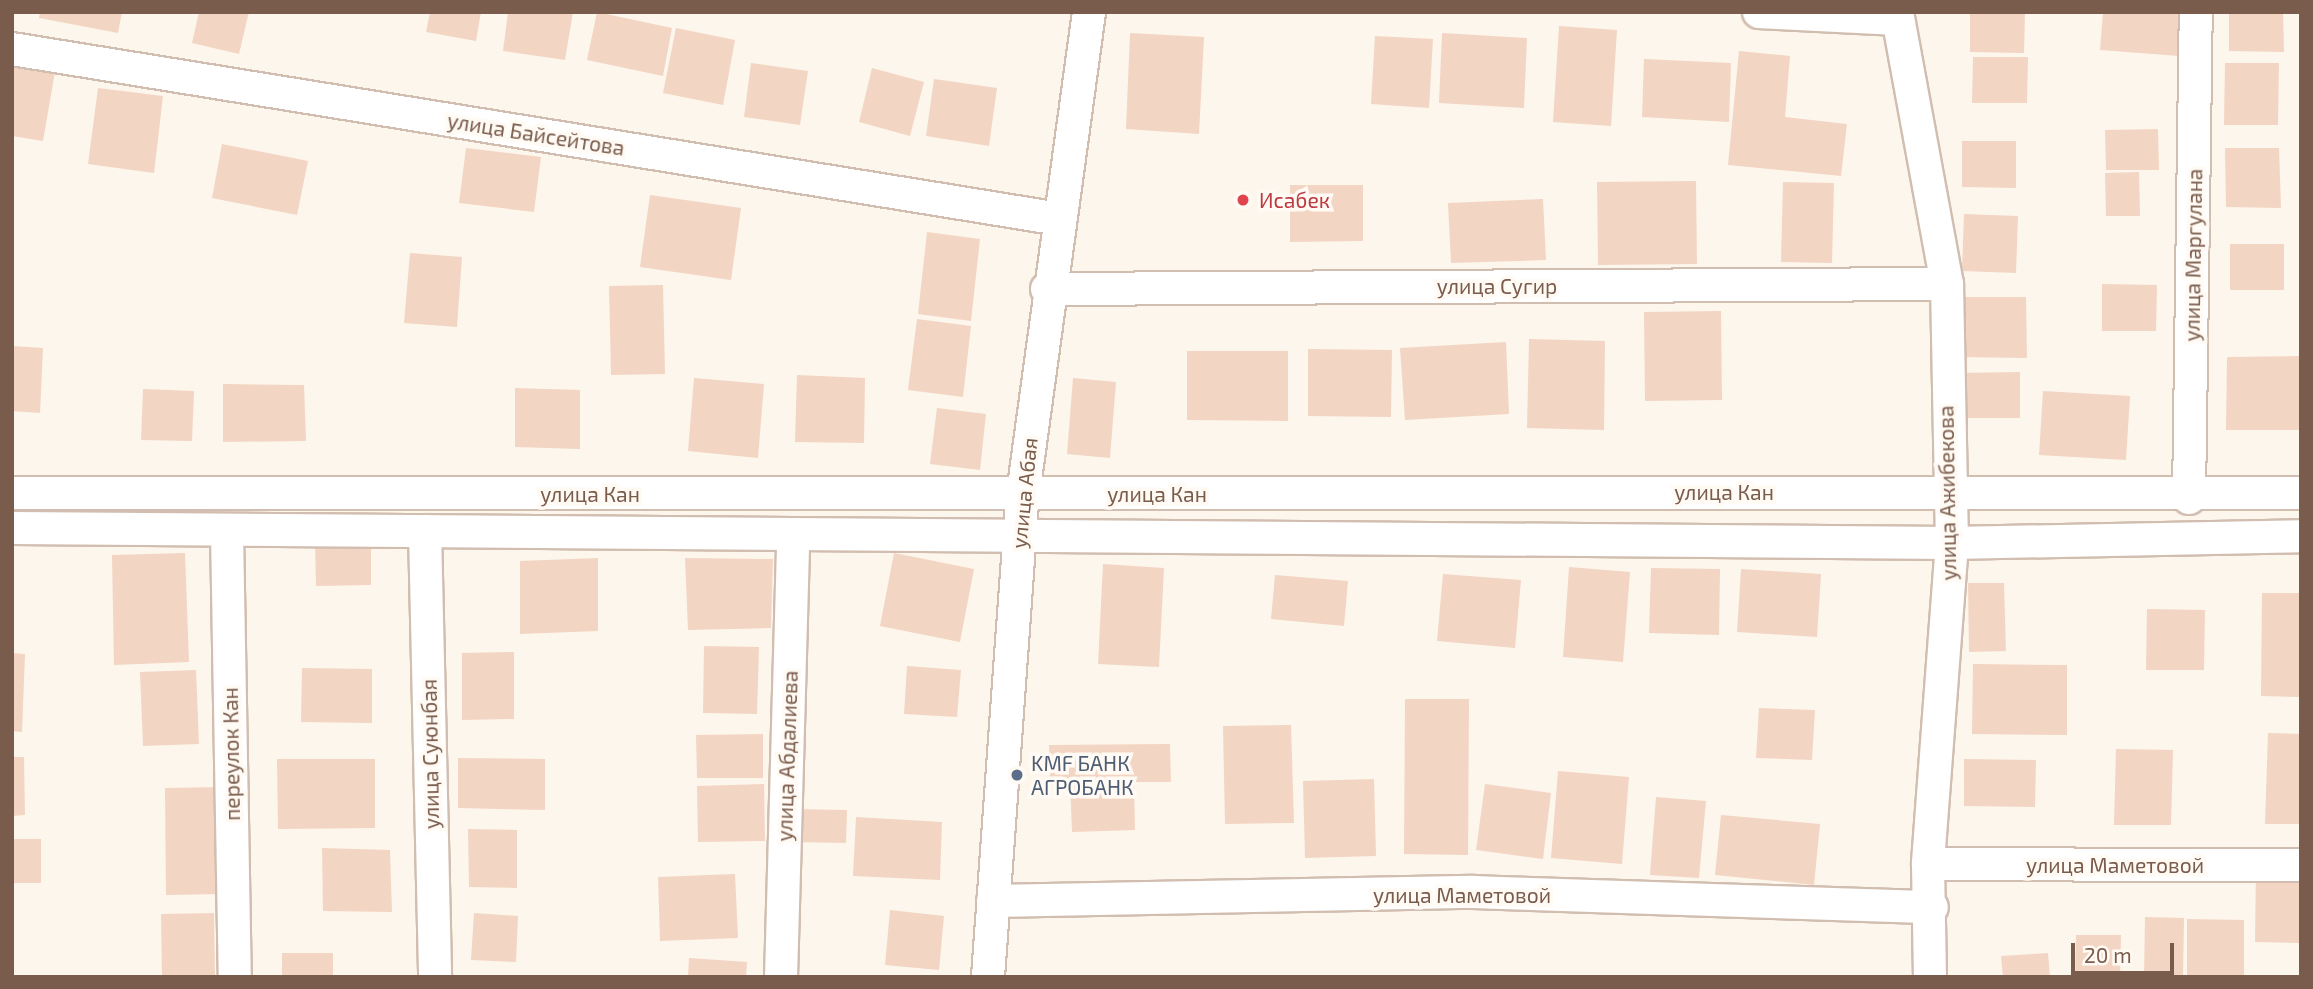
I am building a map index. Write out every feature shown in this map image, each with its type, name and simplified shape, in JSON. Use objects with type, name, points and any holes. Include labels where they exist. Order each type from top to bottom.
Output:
[{"type":"street","name":"улица Абая","points":[[988,977],[1023,494],[1046,289],[1059,219],[1089,12]]},
{"type":"street","points":[[1759,12],[1897,15]]},
{"type":"street","name":"улица Маргулана","points":[[2189,498],[2196,12]]},
{"type":"street","name":"улица Ажибекова","points":[[1897,15],[1947,284],[1946,491],[1952,543],[1928,864],[1932,907],[1930,977]]},
{"type":"street","name":"улица Байсейтова","points":[[12,49],[1059,219]]},
{"type":"street","name":"улица Сугир","points":[[1046,289],[1947,284]]},
{"type":"street","name":"улица Кан","points":[[12,493],[1946,491],[2189,498],[2301,493]]},
{"type":"street","name":"улица Кан","points":[[12,528],[1952,543],[2301,536]]},
{"type":"street","name":"переулок Кан","points":[[226,531],[235,977]]},
{"type":"street","name":"улица Суюнбая","points":[[425,531],[435,977]]},
{"type":"street","name":"улица Абдалиева","points":[[781,977],[793,535]]},
{"type":"street","name":"улица Маметовой","points":[[1928,864],[2301,865]]},
{"type":"street","name":"улица Маметовой","points":[[993,901],[1473,892],[1932,907]]},
{"type":"building","points":[[40,12],[122,12],[118,33],[39,18]]},
{"type":"building","points":[[199,12],[249,12],[239,54],[192,43]]},
{"type":"building","points":[[430,12],[481,12],[476,41],[426,32]]},
{"type":"building","points":[[508,12],[573,12],[565,60],[503,51]]},
{"type":"building","points":[[597,12],[672,28],[663,76],[587,60]]},
{"type":"building","points":[[1970,12],[2025,12],[2024,53],[1970,52]]},
{"type":"building","points":[[2103,12],[2182,12],[2179,56],[2100,50]]},
{"type":"building","points":[[2229,12],[2283,12],[2284,52],[2229,51]]},
{"type":"building","points":[[1559,26],[1617,30],[1611,126],[1553,122]]},
{"type":"building","points":[[676,28],[735,40],[723,105],[663,93]]},
{"type":"building","points":[[1130,33],[1204,37],[1199,134],[1126,129]]},
{"type":"building","points":[[1442,33],[1527,38],[1524,108],[1439,103]]},
{"type":"building","points":[[1375,36],[1433,39],[1429,108],[1371,104]]},
{"type":"building","points":[[1739,51],[1790,56],[1785,117],[1847,124],[1841,176],[1728,165]]},
{"type":"building","points":[[1973,57],[2028,57],[2027,103],[1972,103]]},
{"type":"building","points":[[1644,59],[1731,63],[1729,122],[1642,117]]},
{"type":"building","points":[[751,63],[808,71],[800,125],[744,117]]},
{"type":"building","points":[[2225,63],[2279,63],[2278,125],[2224,125]]},
{"type":"building","points":[[12,66],[55,72],[43,141],[12,136]]},
{"type":"building","points":[[872,68],[924,82],[910,136],[859,122]]},
{"type":"building","points":[[934,79],[997,88],[989,146],[926,136]]},
{"type":"building","points":[[98,88],[163,96],[154,173],[88,164]]},
{"type":"building","points":[[2158,129],[2159,170],[2106,170],[2105,130]]},
{"type":"building","points":[[1962,141],[2016,141],[2016,188],[1962,187]]},
{"type":"building","points":[[222,144],[308,161],[297,215],[212,198]]},
{"type":"building","points":[[466,148],[541,157],[534,212],[459,203]]},
{"type":"building","points":[[2225,148],[2279,148],[2281,208],[2226,207]]},
{"type":"building","points":[[2139,172],[2140,216],[2106,216],[2105,173]]},
{"type":"building","points":[[1696,181],[1697,264],[1598,265],[1597,182]]},
{"type":"building","points":[[1783,182],[1834,183],[1832,263],[1781,262]]},
{"type":"building","points":[[1290,185],[1363,185],[1363,241],[1290,242]]},
{"type":"building","points":[[650,195],[741,208],[731,280],[640,267]]},
{"type":"building","points":[[1543,199],[1546,260],[1451,263],[1448,203]]},
{"type":"building","points":[[1964,214],[2018,216],[2016,273],[1962,271]]},
{"type":"building","points":[[927,232],[980,239],[971,321],[918,314]]},
{"type":"building","points":[[2230,244],[2284,244],[2284,290],[2230,290]]},
{"type":"building","points":[[410,253],[462,257],[457,327],[404,323]]},
{"type":"building","points":[[2102,284],[2157,285],[2156,331],[2102,331]]},
{"type":"building","points":[[663,285],[665,374],[611,375],[609,286]]},
{"type":"building","points":[[1957,297],[2026,297],[2027,358],[1957,357]]},
{"type":"building","points":[[1721,311],[1722,400],[1645,401],[1644,312]]},
{"type":"building","points":[[917,319],[971,326],[963,397],[908,390]]},
{"type":"building","points":[[1529,339],[1605,341],[1604,430],[1527,428]]},
{"type":"building","points":[[1506,342],[1509,414],[1405,420],[1400,348]]},
{"type":"building","points":[[12,346],[43,348],[40,413],[12,411]]},
{"type":"building","points":[[1308,349],[1392,350],[1391,417],[1308,416]]},
{"type":"building","points":[[1187,351],[1288,351],[1288,421],[1187,420]]},
{"type":"building","points":[[2301,356],[2301,430],[2226,430],[2227,357]]},
{"type":"building","points":[[2020,372],[2020,418],[1954,418],[1954,373]]},
{"type":"building","points":[[797,375],[865,378],[864,443],[795,442]]},
{"type":"building","points":[[694,378],[764,384],[758,458],[688,451]]},
{"type":"building","points":[[1073,378],[1116,382],[1110,458],[1067,454]]},
{"type":"building","points":[[223,384],[304,385],[306,441],[223,442]]},
{"type":"building","points":[[515,388],[580,390],[580,449],[515,447]]},
{"type":"building","points":[[143,389],[194,391],[192,441],[141,440]]},
{"type":"building","points":[[2043,391],[2130,396],[2126,460],[2039,455]]},
{"type":"building","points":[[937,408],[986,414],[980,470],[930,464]]},
{"type":"building","points":[[371,540],[371,585],[316,586],[315,541]]},
{"type":"building","points":[[185,553],[189,662],[114,665],[112,555]]},
{"type":"building","points":[[894,553],[974,569],[960,642],[880,626]]},
{"type":"building","points":[[598,558],[598,631],[520,634],[520,561]]},
{"type":"building","points":[[685,558],[773,559],[771,628],[688,630]]},
{"type":"building","points":[[1103,564],[1164,568],[1159,667],[1098,664]]},
{"type":"building","points":[[1569,567],[1630,572],[1623,662],[1563,657]]},
{"type":"building","points":[[1651,568],[1720,569],[1719,635],[1649,633]]},
{"type":"building","points":[[1741,569],[1821,574],[1817,637],[1737,632]]},
{"type":"building","points":[[1443,574],[1521,580],[1515,648],[1437,641]]},
{"type":"building","points":[[1275,575],[1348,581],[1344,626],[1271,619]]},
{"type":"building","points":[[1968,583],[2004,583],[2006,651],[1969,652]]},
{"type":"building","points":[[2262,593],[2301,593],[2301,697],[2261,696]]},
{"type":"building","points":[[2147,609],[2205,610],[2204,670],[2146,670]]},
{"type":"building","points":[[704,646],[759,647],[757,714],[703,713]]},
{"type":"building","points":[[514,652],[514,719],[462,720],[462,653]]},
{"type":"building","points":[[12,653],[25,654],[22,732],[12,731]]},
{"type":"building","points":[[1973,664],[2067,665],[2067,735],[1972,734]]},
{"type":"building","points":[[907,666],[961,670],[957,717],[904,714]]},
{"type":"building","points":[[302,668],[372,669],[372,723],[301,722]]},
{"type":"building","points":[[196,670],[199,744],[143,746],[140,672]]},
{"type":"building","points":[[1405,699],[1469,699],[1468,855],[1404,854]]},
{"type":"building","points":[[1759,708],[1815,710],[1812,760],[1756,758]]},
{"type":"building","points":[[1291,725],[1294,823],[1225,824],[1223,726]]},
{"type":"building","points":[[2268,733],[2301,734],[2301,824],[2265,824]]},
{"type":"building","points":[[763,734],[763,778],[697,778],[696,735]]},
{"type":"building","points":[[1170,744],[1171,782],[1134,782],[1135,830],[1072,832],[1070,783],[1050,783],[1049,745]]},
{"type":"building","points":[[2116,749],[2173,750],[2171,825],[2114,825]]},
{"type":"building","points":[[12,757],[24,757],[25,815],[12,816]]},
{"type":"building","points":[[458,758],[545,759],[545,810],[458,808]]},
{"type":"building","points":[[277,759],[375,759],[375,828],[278,829]]},
{"type":"building","points":[[1964,759],[2036,760],[2035,807],[1964,806]]},
{"type":"building","points":[[1558,771],[1629,777],[1622,864],[1551,858]]},
{"type":"building","points":[[1374,779],[1376,856],[1305,858],[1303,781]]},
{"type":"building","points":[[764,784],[765,841],[698,842],[697,786]]},
{"type":"building","points":[[1485,784],[1551,793],[1543,859],[1476,850]]},
{"type":"building","points":[[222,787],[223,894],[166,895],[165,788]]},
{"type":"building","points":[[1656,797],[1706,801],[1699,878],[1650,875]]},
{"type":"building","points":[[790,809],[847,810],[846,843],[789,842]]},
{"type":"building","points":[[1721,815],[1820,824],[1814,885],[1715,875]]},
{"type":"building","points":[[856,817],[942,822],[940,880],[853,876]]},
{"type":"building","points":[[468,829],[517,830],[517,888],[469,887]]},
{"type":"building","points":[[12,839],[41,839],[41,883],[12,883]]},
{"type":"building","points":[[322,848],[390,850],[392,912],[323,911]]},
{"type":"building","points":[[2256,867],[2301,868],[2301,943],[2255,942]]},
{"type":"building","points":[[735,874],[738,938],[660,941],[658,877]]},
{"type":"building","points":[[890,910],[944,916],[939,970],[885,965]]},
{"type":"building","points":[[214,913],[215,977],[162,977],[161,914]]},
{"type":"building","points":[[474,913],[518,916],[516,962],[471,960]]},
{"type":"building","points":[[2145,917],[2184,918],[2183,977],[2144,977]]},
{"type":"building","points":[[2187,919],[2244,920],[2244,977],[2187,977]]},
{"type":"building","points":[[2076,935],[2121,935],[2120,977],[2075,977]]},
{"type":"building","points":[[282,953],[333,953],[333,977],[282,977]]},
{"type":"building","points":[[2048,953],[2050,977],[2003,977],[2001,956]]},
{"type":"building","points":[[689,958],[747,962],[746,977],[688,977]]},
{"type":"place","name":"Иcабек","points":[[1243,200]]},
{"type":"place","name":"KMF БАНК АГРОБАНК","points":[[1017,775]]}]
